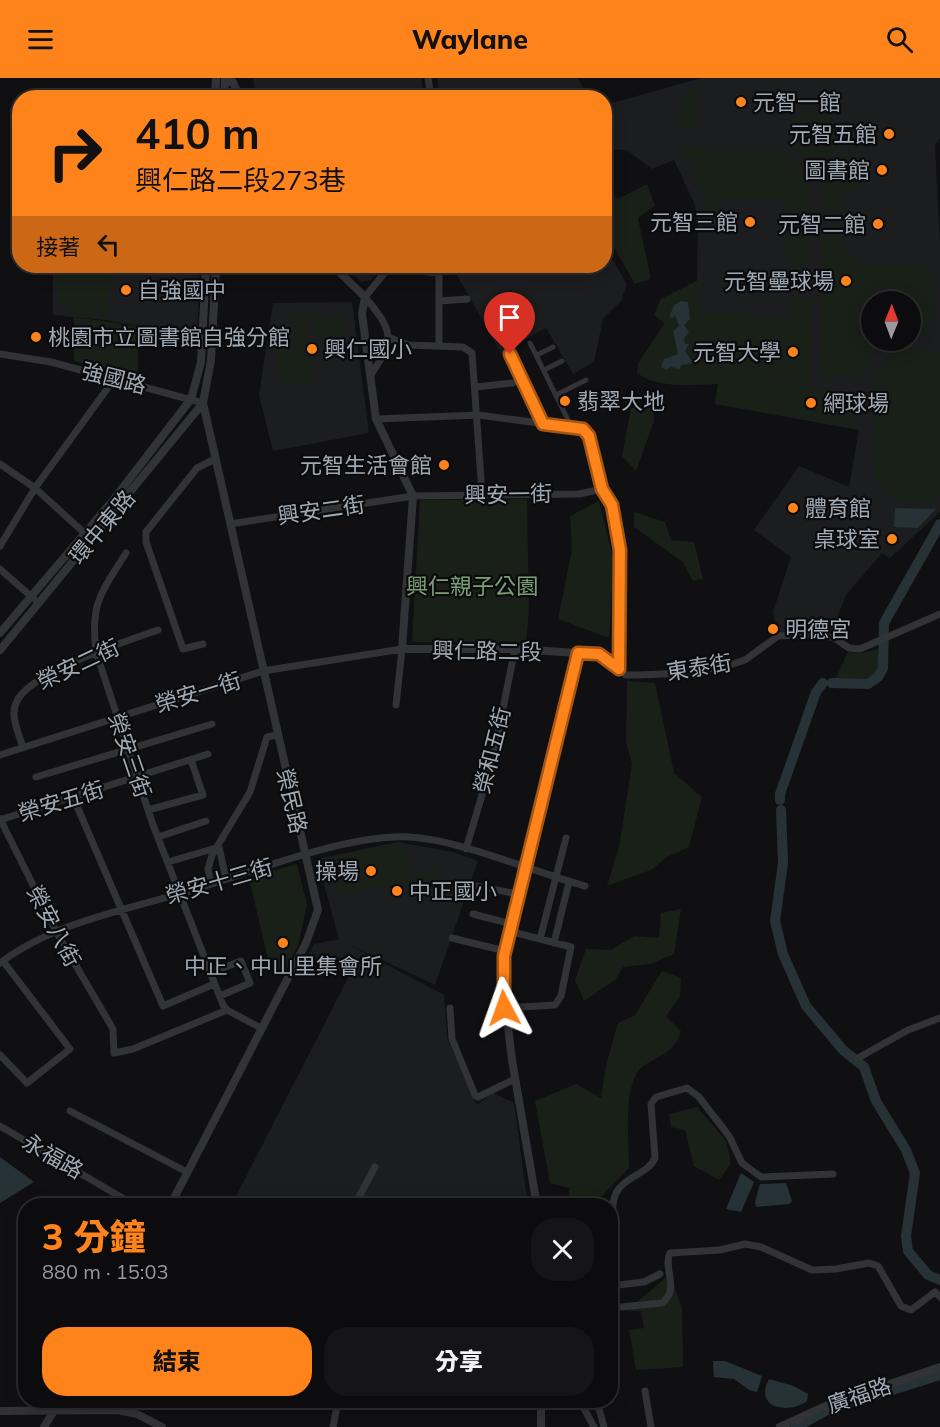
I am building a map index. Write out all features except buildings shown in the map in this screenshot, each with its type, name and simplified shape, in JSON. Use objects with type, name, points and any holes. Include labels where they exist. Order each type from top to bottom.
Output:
[{"type":"street","points":[[221,81],[233,82],[236,90]]},
{"type":"street","points":[[202,403],[191,399],[201,362],[206,273]]},
{"type":"street","name":"榮民路","points":[[174,1198],[316,921],[317,902],[202,403],[211,360],[216,273]]},
{"type":"street","points":[[340,273],[365,297],[388,325],[390,338],[383,356],[370,376]]},
{"type":"street","points":[[365,297],[384,273]]},
{"type":"street","points":[[439,273],[439,346]]},
{"type":"street","name":"興仁路二段","points":[[365,297],[363,314],[376,419],[413,496],[402,649],[515,649],[578,653],[524,868],[505,951],[502,976],[504,1008],[536,1198]]},
{"type":"street","points":[[439,301],[467,299]]},
{"type":"street","points":[[390,338],[409,345],[463,347],[471,351],[476,387],[482,494]]},
{"type":"street","points":[[530,343],[572,428]]},
{"type":"street","points":[[537,355],[552,347]]},
{"type":"street","name":"強國路","points":[[0,354],[51,362],[191,399]]},
{"type":"street","points":[[510,354],[543,424]]},
{"type":"street","points":[[544,370],[562,361]]},
{"type":"street","points":[[0,546],[35,488],[115,378]]},
{"type":"street","points":[[556,395],[586,380]]},
{"type":"street","points":[[476,387],[513,384]]},
{"type":"street","name":"環中東路","points":[[0,633],[85,533],[191,399]]},
{"type":"street","name":"環中東路","points":[[0,650],[202,403]]},
{"type":"street","points":[[376,419],[478,415],[583,429],[589,436],[602,489],[612,505],[620,550],[619,669]]},
{"type":"street","points":[[203,644],[183,649],[147,542],[146,532],[197,468],[215,459]]},
{"type":"street","points":[[0,464],[35,488],[92,540]]},
{"type":"street","name":"興安一街","points":[[413,496],[579,494],[602,489]]},
{"type":"street","name":"興安二街","points":[[230,524],[413,496]]},
{"type":"street","name":"榮安三街","points":[[126,553],[97,601],[92,623],[96,652],[148,810],[181,893],[203,957],[228,1010]]},
{"type":"street","points":[[0,569],[38,602]]},
{"type":"street","name":"東泰街","points":[[619,669],[626,675],[639,675],[716,669],[745,660],[778,636],[821,634],[836,639],[849,648],[860,649],[876,644],[940,614]]},
{"type":"street","name":"榮安二街","points":[[23,748],[14,718],[15,705],[21,692],[96,652],[158,630]]},
{"type":"street","points":[[396,705],[402,649]]},
{"type":"street","name":"榮安一街","points":[[0,755],[263,671],[402,649]]},
{"type":"street","name":"榮和五街","points":[[466,849],[493,758],[515,649]]},
{"type":"street","points":[[578,653],[599,654],[619,669]]},
{"type":"street","points":[[36,777],[212,724]]},
{"type":"street","points":[[211,884],[208,869],[212,855],[219,847],[250,792],[267,737],[277,735]]},
{"type":"street","name":"榮安五街","points":[[0,820],[208,754]]},
{"type":"street","points":[[148,810],[203,795],[191,760]]},
{"type":"street","points":[[73,797],[163,1006],[214,984]]},
{"type":"street","name":"榮安八街","points":[[0,820],[57,933],[113,1029],[114,1053],[228,1010]]},
{"type":"street","points":[[158,837],[206,821]]},
{"type":"street","name":"榮安十三街","points":[[1,962],[57,933],[122,910],[374,838],[420,838],[466,849],[585,886]]},
{"type":"street","points":[[540,939],[566,838]]},
{"type":"street","points":[[168,862],[219,847]]},
{"type":"street","points":[[219,847],[226,879]]},
{"type":"street","points":[[554,943],[569,882]]},
{"type":"street","points":[[476,886],[518,894]]},
{"type":"street","points":[[473,914],[540,939],[571,947],[561,996],[555,1005],[504,1008]]},
{"type":"street","points":[[452,938],[505,951]]},
{"type":"street","points":[[210,973],[241,961],[250,983],[220,996]]},
{"type":"street","points":[[0,1055],[27,1083],[70,1049],[1,962]]},
{"type":"street","points":[[450,1008],[452,1039],[476,1095],[478,1097],[515,1079]]},
{"type":"street","points":[[228,1010],[261,1028]]},
{"type":"street","points":[[858,1058],[908,1030],[940,1018]]},
{"type":"street","points":[[615,1198],[622,1184],[652,1165],[655,1158],[651,1104],[656,1097],[687,1088],[692,1089],[699,1097],[729,1136],[742,1162],[761,1177],[834,1174]]},
{"type":"street","points":[[70,1111],[187,1172]]},
{"type":"street","name":"永福路","points":[[0,1125],[123,1198]]},
{"type":"street","points":[[358,1198],[375,1167]]},
{"type":"street","points":[[618,1307],[662,1304],[667,1299],[671,1283],[667,1258],[670,1253],[720,1250],[745,1244],[761,1246],[812,1270],[836,1269],[868,1263],[878,1266],[901,1306],[911,1310],[935,1292],[940,1297]]},
{"type":"street","points":[[618,1285],[644,1282],[660,1274]]},
{"type":"street","name":"廣福路","points":[[780,1427],[940,1367]]},
{"type":"street","points":[[645,1391],[651,1427]]},
{"type":"street","points":[[0,1411],[29,1408]]},
{"type":"street","points":[[44,1427],[56,1408]]},
{"type":"street","points":[[94,1408],[137,1414],[162,1427]]},
{"type":"street","points":[[333,1427],[337,1408]]},
{"type":"street","points":[[541,1408],[541,1427]]},
{"type":"street","points":[[584,1408],[594,1427]]},
{"type":"street","points":[[599,1408],[604,1427]]},
{"type":"shaded area","points":[[253,78],[421,78],[423,90],[254,90]]},
{"type":"shaded area","points":[[437,78],[578,78],[584,90],[439,90]]},
{"type":"shaded area","name":"元智大學","points":[[701,78],[940,78],[940,138],[935,145],[940,245],[940,512],[890,558],[882,553],[846,595],[831,633],[805,631],[777,634],[773,612],[791,557],[754,530],[799,466],[849,487],[859,430],[715,404],[718,384],[676,385],[649,380],[637,373],[638,364],[665,323],[654,315],[661,299],[697,281],[698,223],[695,205],[674,160],[652,169],[627,150],[612,149],[612,103]]},
{"type":"shaded area","points":[[612,259],[627,284],[621,301],[603,319],[594,362],[573,374],[546,328],[501,353],[456,273],[612,273]]},
{"type":"shaded area","name":"自強國中","points":[[53,273],[200,273],[197,341],[138,331],[138,326],[105,320],[53,315]]},
{"type":"shaded area","points":[[351,273],[376,273],[371,280],[361,282]]},
{"type":"shaded area","points":[[681,301],[688,302],[690,319],[684,325],[689,332],[684,338],[685,344],[689,344],[685,351],[693,363],[681,365],[680,369],[671,367],[666,370],[661,367],[664,359],[678,354],[673,331],[679,326],[675,315],[673,318],[669,317],[674,305]]},
{"type":"shaded area","name":"興仁國小","points":[[352,302],[369,433],[273,451],[259,395],[273,303]]},
{"type":"shaded area","points":[[895,508],[936,509],[918,528],[894,527]]},
{"type":"shaded area","points":[[397,842],[453,852],[478,861],[435,985],[346,943],[444,995],[447,1038],[477,1105],[493,1093],[514,1103],[527,1198],[235,1198],[349,976],[309,954],[314,944],[339,939],[317,859]]},
{"type":"shaded area","points":[[0,1157],[34,1182],[0,1203]]},
{"type":"shaded area","points":[[741,1173],[754,1182],[741,1212],[726,1209]]},
{"type":"shaded area","points":[[786,1183],[792,1201],[789,1204],[756,1207],[755,1202],[760,1184]]},
{"type":"shaded area","points":[[713,1361],[725,1361],[762,1376],[757,1392],[749,1390],[734,1379],[714,1377]]},
{"type":"shaded area","points":[[769,1379],[794,1386],[808,1394],[807,1401],[791,1408],[775,1406],[766,1397],[765,1389]]},
{"type":"green space","points":[[703,82],[697,97],[696,127],[672,126],[689,91]]},
{"type":"green space","points":[[814,111],[832,118],[839,136],[832,154],[814,161],[796,154],[789,136],[796,118]]},
{"type":"green space","points":[[679,149],[783,150],[793,163],[809,170],[810,216],[784,216],[783,200],[718,200],[717,215],[707,214],[703,193]]},
{"type":"green space","points":[[841,154],[856,155],[856,187],[840,211],[826,211],[821,205],[821,169]]},
{"type":"green space","points":[[647,184],[655,206],[638,218],[651,279],[635,284],[612,244],[612,193],[618,199]]},
{"type":"green space","points":[[783,233],[809,234],[808,267],[787,266],[787,253],[782,247]]},
{"type":"green space","points":[[820,236],[836,237],[863,265],[930,266],[935,314],[930,327],[921,329],[921,291],[861,291],[861,351],[874,351],[860,379],[819,376]]},
{"type":"green space","points":[[61,273],[111,273],[108,317],[102,317],[102,309],[90,315],[71,312],[62,302]]},
{"type":"green space","points":[[703,278],[702,312],[787,316],[788,297],[813,298],[811,383],[772,377],[771,380],[856,394],[851,426],[715,404],[718,384],[666,384],[637,373],[638,364],[665,323],[654,315],[661,299]]},
{"type":"green space","points":[[346,313],[348,334],[314,337],[312,317]]},
{"type":"green space","points":[[304,315],[312,388],[305,388],[304,381],[290,385],[279,379],[272,338],[279,323],[296,322],[296,316]]},
{"type":"green space","points":[[74,317],[138,326],[138,378],[74,361]]},
{"type":"green space","points":[[921,347],[940,354],[940,496],[931,501],[910,503],[900,501],[884,490],[875,470],[877,377],[885,361],[897,352],[921,351]]},
{"type":"green space","points":[[653,407],[654,421],[636,471],[622,456],[631,408]]},
{"type":"green space","name":"興仁親子公園","points":[[527,499],[529,610],[526,643],[412,642],[420,500]]},
{"type":"green space","points":[[599,501],[614,562],[609,638],[558,619],[572,549],[570,516]]},
{"type":"green space","points":[[634,512],[665,522],[671,540],[694,542],[703,579],[693,581],[683,562],[634,527]]},
{"type":"green space","points":[[882,648],[875,678],[851,685],[833,684],[848,652],[863,653]]},
{"type":"green space","points":[[627,681],[655,683],[674,773],[702,797],[689,847],[667,857],[651,870],[607,886],[619,847],[632,764],[626,742]]},
{"type":"green space","name":"操場","points":[[390,845],[402,848],[409,854],[412,863],[410,875],[438,870],[439,876],[335,897],[334,890],[338,889],[334,885],[330,871],[340,855]]},
{"type":"green space","points":[[297,864],[307,905],[298,945],[283,976],[270,968],[249,878]]},
{"type":"green space","points":[[681,909],[674,954],[650,964],[623,967],[615,980],[584,1001],[575,980],[586,949],[611,950],[634,936],[659,938],[661,913]]},
{"type":"green space","points":[[662,971],[681,978],[680,996],[666,1016],[681,1031],[677,1040],[666,1053],[640,1069],[632,1084],[628,1120],[629,1168],[600,1198],[568,1198],[570,1188],[550,1183],[535,1101],[576,1084],[601,1098],[606,1065],[618,1023],[635,1015]]},
{"type":"green space","points":[[697,1107],[726,1141],[731,1163],[719,1180],[694,1166],[685,1130],[671,1127],[669,1114]]},
{"type":"green space","points":[[670,1274],[682,1309],[683,1367],[636,1370],[629,1330],[644,1328],[641,1311],[627,1311]]},
{"type":"waterway","points":[[832,683],[868,684],[878,677],[883,668],[884,623],[940,524]]},
{"type":"waterway","points":[[780,800],[780,794],[816,692],[823,683]]},
{"type":"waterway","points":[[781,810],[783,863],[775,921],[783,954],[806,1006],[843,1050],[864,1067],[876,1101],[906,1150],[915,1173],[906,1236],[908,1251],[928,1275],[940,1280]]},
{"type":"waterway","points":[[796,1427],[825,1411],[940,1375]]},
{"type":"place","name":"元智一館","points":[[741,102]]},
{"type":"place","name":"元智五館","points":[[889,134]]},
{"type":"place","name":"圖書館","points":[[882,170]]},
{"type":"place","name":"元智三館","points":[[750,222]]},
{"type":"place","name":"元智二館","points":[[878,224]]},
{"type":"place","name":"元智壘球場","points":[[846,281]]},
{"type":"place","name":"自強國中","points":[[126,290]]},
{"type":"place","name":"桃園市立圖書館自強分館","points":[[36,337]]},
{"type":"place","name":"興仁國小","points":[[312,349]]},
{"type":"place","name":"元智大學","points":[[793,352]]},
{"type":"place","name":"翡翠大地","points":[[565,401]]},
{"type":"place","name":"網球場","points":[[811,403]]},
{"type":"place","name":"元智生活會館","points":[[444,465]]},
{"type":"place","name":"體育館","points":[[793,508]]},
{"type":"place","name":"桌球室","points":[[892,539]]},
{"type":"place","name":"明德宮","points":[[773,629]]},
{"type":"place","name":"操場","points":[[371,871]]},
{"type":"place","name":"中正國小","points":[[397,891]]},
{"type":"place","name":"中正、中山里集會所","points":[[283,943]]},
{"type":"route","points":[[504,1008],[502,996],[504,956],[578,653],[599,654],[619,669],[621,576],[620,550],[612,505],[602,489],[589,436],[583,429],[543,424],[510,354]]}]
